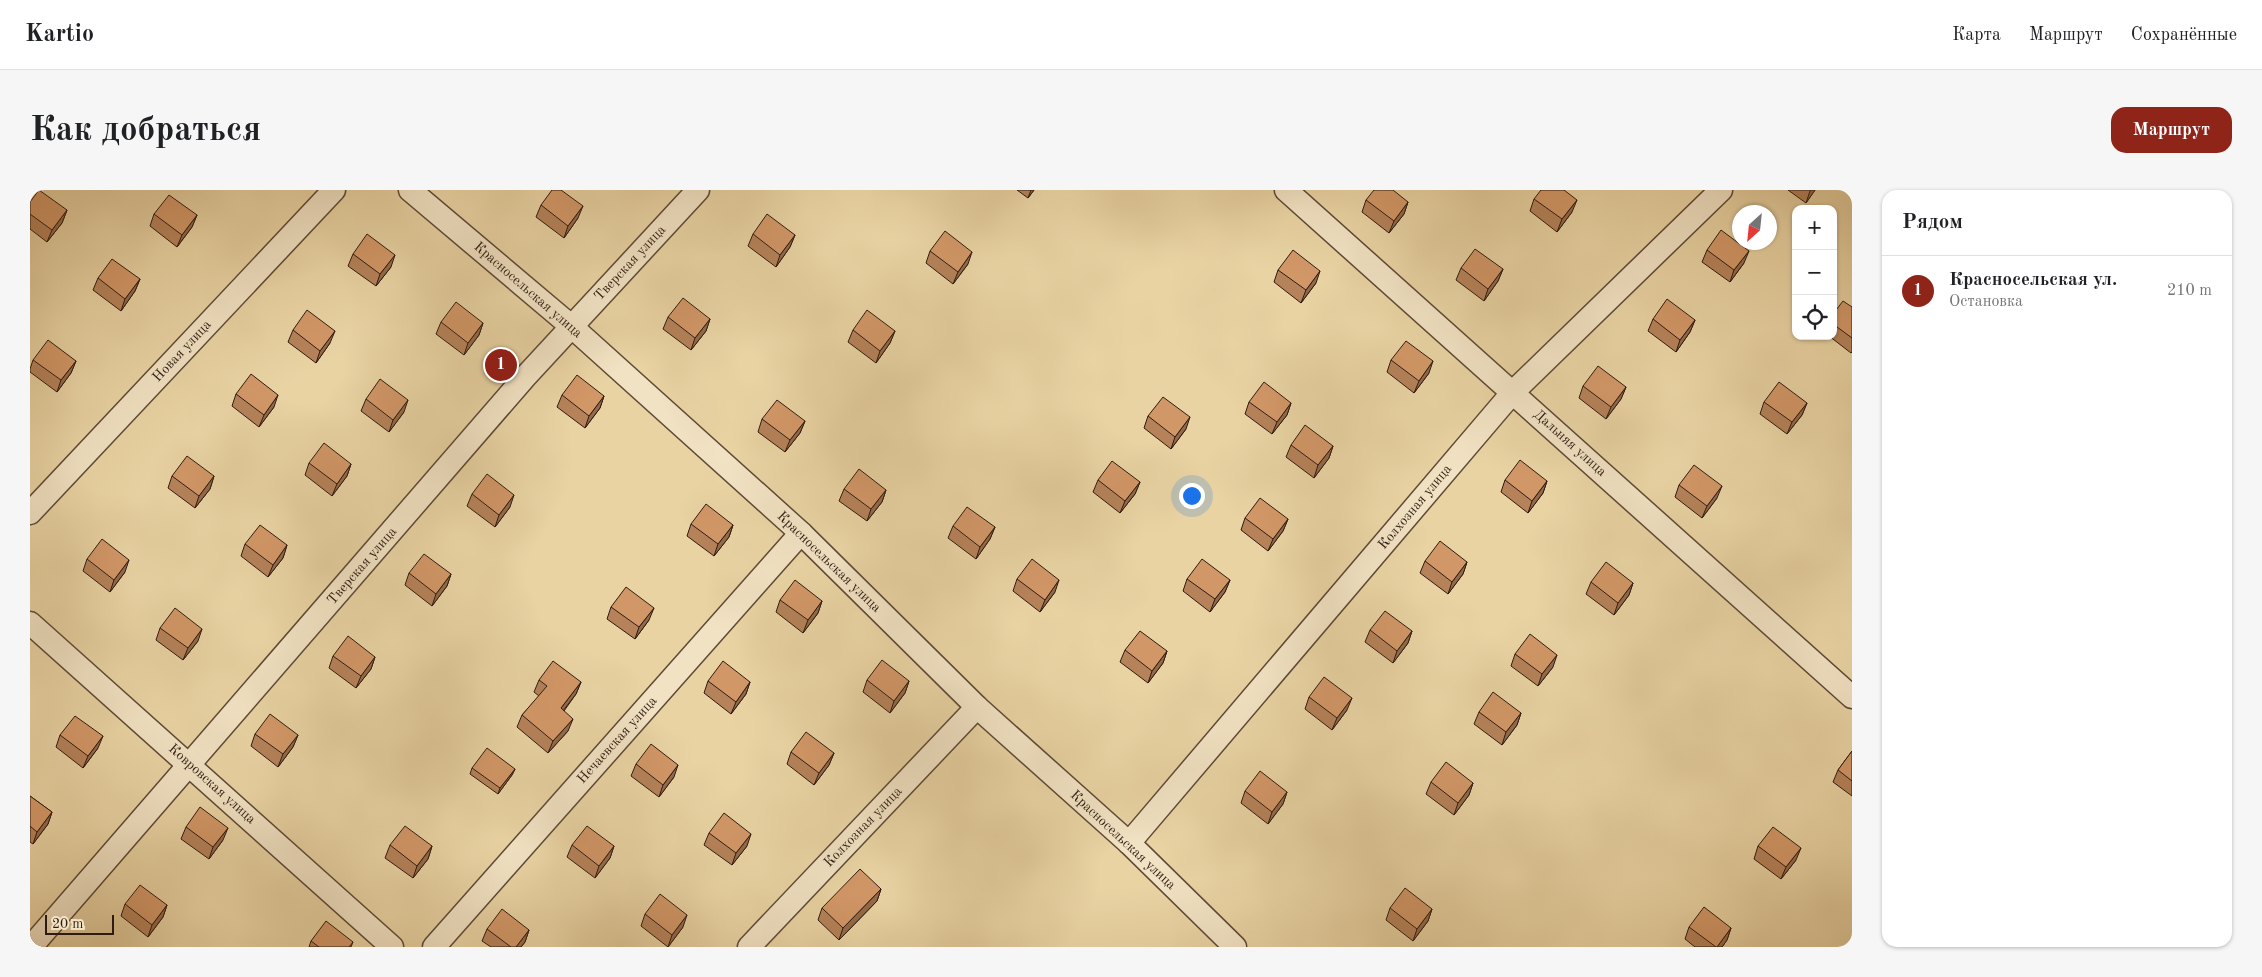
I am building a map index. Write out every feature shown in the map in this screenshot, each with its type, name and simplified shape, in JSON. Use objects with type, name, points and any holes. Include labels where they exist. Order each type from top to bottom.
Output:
[{"type":"street","name":"Новая улица","points":[[30,513],[334,190]]},
{"type":"street","name":"Красносельская улица","points":[[410,190],[571,326],[801,533],[977,707],[1129,843],[1235,947]]},
{"type":"street","name":"Тверская улица","points":[[32,947],[571,326],[698,190]]},
{"type":"street","name":"Дальняя улица","points":[[1286,190],[1852,698]]},
{"type":"street","name":"Колхозная улица","points":[[1129,843],[1513,392],[1721,190]]},
{"type":"street","name":"Нечаевская улица","points":[[434,947],[801,533]]},
{"type":"street","name":"Ковровская улица","points":[[30,623],[191,765],[392,947]]},
{"type":"street","name":"Колхозная улица","points":[[748,947],[977,707]]},
{"type":"building","points":[[39,190],[67,210],[52,230],[30,214],[30,202]]},
{"type":"building","points":[[552,190],[561,190],[583,206],[568,226],[541,205]]},
{"type":"building","points":[[1374,190],[1393,190],[1408,202],[1394,221],[1366,200]]},
{"type":"building","points":[[1541,190],[1564,190],[1577,200],[1562,219],[1534,199]]},
{"type":"building","points":[[169,195],[197,215],[182,235],[154,214]]},
{"type":"building","points":[[767,214],[795,235],[780,255],[753,234]]},
{"type":"building","points":[[1721,230],[1732,238],[1732,250],[1749,251],[1734,270],[1707,250]]},
{"type":"building","points":[[945,231],[972,252],[958,272],[930,251]]},
{"type":"building","points":[[367,234],[395,255],[380,274],[353,254]]},
{"type":"building","points":[[1475,249],[1503,269],[1488,289],[1461,268]]},
{"type":"building","points":[[1293,250],[1320,271],[1306,290],[1278,270]]},
{"type":"building","points":[[112,259],[140,279],[125,299],[98,278]]},
{"type":"building","points":[[683,298],[710,319],[695,338],[668,317]]},
{"type":"building","points":[[1667,299],[1695,320],[1680,340],[1653,319]]},
{"type":"building","points":[[1843,301],[1852,307],[1852,338],[1837,327],[1837,309]]},
{"type":"building","points":[[456,302],[483,323],[468,343],[441,322]]},
{"type":"building","points":[[307,310],[335,331],[320,351],[293,330]]},
{"type":"building","points":[[867,310],[895,331],[880,351],[853,330]]},
{"type":"building","points":[[48,340],[76,361],[61,380],[33,360]]},
{"type":"building","points":[[1406,341],[1433,361],[1419,381],[1391,360]]},
{"type":"building","points":[[1598,366],[1626,387],[1611,407],[1583,386]]},
{"type":"building","points":[[251,374],[278,395],[264,415],[236,394]]},
{"type":"building","points":[[577,375],[604,396],[589,416],[562,395]]},
{"type":"building","points":[[380,379],[408,400],[393,420],[366,399]]},
{"type":"building","points":[[1264,382],[1291,403],[1277,422],[1249,402]]},
{"type":"building","points":[[1779,382],[1807,403],[1792,422],[1764,402]]},
{"type":"building","points":[[1163,397],[1190,417],[1175,437],[1148,416]]},
{"type":"building","points":[[777,400],[805,421],[790,440],[762,419]]},
{"type":"building","points":[[1305,425],[1333,446],[1318,465],[1291,445]]},
{"type":"building","points":[[324,443],[351,464],[337,484],[309,463]]},
{"type":"building","points":[[187,456],[214,476],[199,496],[172,476]]},
{"type":"building","points":[[1520,460],[1547,481],[1532,501],[1505,480]]},
{"type":"building","points":[[1112,461],[1140,482],[1125,501],[1098,480]]},
{"type":"building","points":[[1694,465],[1722,486],[1707,506],[1679,485]]},
{"type":"building","points":[[859,469],[886,490],[871,509],[844,489]]},
{"type":"building","points":[[487,474],[514,495],[499,515],[472,494]]},
{"type":"building","points":[[1260,498],[1288,519],[1273,539],[1245,518]]},
{"type":"building","points":[[706,504],[733,525],[718,544],[691,524]]},
{"type":"building","points":[[967,507],[995,527],[980,547],[953,526]]},
{"type":"building","points":[[260,525],[287,545],[273,565],[245,544]]},
{"type":"building","points":[[102,539],[129,560],[114,580],[87,559]]},
{"type":"building","points":[[1440,541],[1467,562],[1452,582],[1425,561]]},
{"type":"building","points":[[424,554],[451,574],[436,594],[409,573]]},
{"type":"building","points":[[1032,559],[1059,580],[1045,600],[1017,579]]},
{"type":"building","points":[[1202,559],[1230,580],[1215,599],[1187,579]]},
{"type":"building","points":[[1606,562],[1633,583],[1618,603],[1591,582]]},
{"type":"building","points":[[795,580],[822,601],[808,620],[780,600]]},
{"type":"building","points":[[626,587],[654,608],[639,627],[611,607]]},
{"type":"building","points":[[175,608],[202,629],[188,648],[160,628]]},
{"type":"building","points":[[1385,611],[1412,631],[1397,651],[1370,630]]},
{"type":"building","points":[[1140,631],[1167,651],[1152,671],[1125,650]]},
{"type":"building","points":[[1530,634],[1557,655],[1542,674],[1515,654]]},
{"type":"building","points":[[348,636],[375,657],[361,676],[333,656]]},
{"type":"building","points":[[882,660],[909,681],[894,701],[867,680]]},
{"type":"building","points":[[553,661],[581,682],[561,708],[573,719],[553,741],[522,715],[547,686],[539,680]]},
{"type":"building","points":[[723,661],[750,682],[736,702],[708,681]]},
{"type":"building","points":[[1324,677],[1352,698],[1337,718],[1309,697]]},
{"type":"building","points":[[1493,692],[1521,713],[1506,732],[1479,712]]},
{"type":"building","points":[[270,714],[298,735],[283,754],[255,734]]},
{"type":"building","points":[[75,716],[103,736],[88,756],[60,735]]},
{"type":"building","points":[[806,732],[834,753],[819,773],[791,752]]},
{"type":"building","points":[[651,744],[678,765],[663,785],[636,764]]},
{"type":"building","points":[[487,748],[515,769],[500,788],[472,768]]},
{"type":"building","points":[[1852,751],[1852,781],[1838,770]]},
{"type":"building","points":[[1446,762],[1473,783],[1458,803],[1431,782]]},
{"type":"building","points":[[1260,771],[1287,792],[1272,812],[1245,791]]},
{"type":"building","points":[[30,796],[52,812],[37,832],[30,826]]},
{"type":"building","points":[[200,807],[228,828],[213,847],[186,827]]},
{"type":"building","points":[[724,813],[751,834],[736,853],[709,833]]},
{"type":"building","points":[[405,826],[432,846],[417,866],[390,845]]},
{"type":"building","points":[[587,826],[614,846],[599,866],[572,845]]},
{"type":"building","points":[[1773,827],[1801,848],[1786,867],[1758,846]]},
{"type":"building","points":[[860,869],[881,889],[843,928],[822,908]]},
{"type":"building","points":[[140,885],[167,905],[152,925],[125,904]]},
{"type":"building","points":[[1405,888],[1432,909],[1417,929],[1390,908]]},
{"type":"building","points":[[660,894],[687,915],[672,935],[645,914]]},
{"type":"building","points":[[1704,907],[1731,928],[1717,947],[1689,927]]},
{"type":"building","points":[[502,909],[529,930],[516,947],[511,947],[487,929]]},
{"type":"building","points":[[326,921],[353,942],[349,947],[319,947],[311,941]]},
{"type":"place","name":"Красносельская ул.","points":[[501,365]]}]
